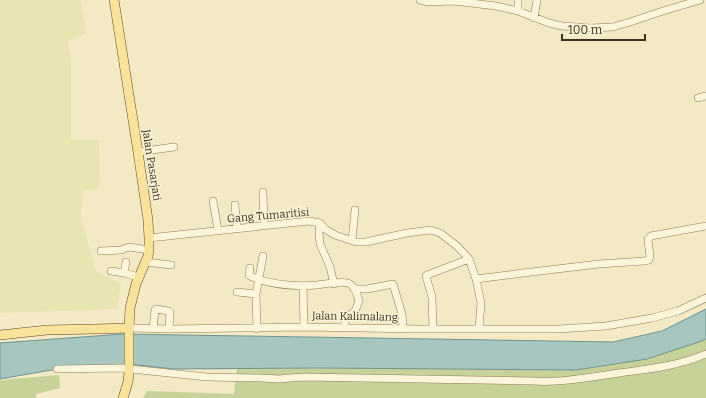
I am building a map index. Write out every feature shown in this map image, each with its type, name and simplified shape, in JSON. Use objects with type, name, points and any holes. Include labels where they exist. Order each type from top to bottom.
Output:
[{"type":"main road","name":"Jalan Pasarjati","points":[[114,0],[138,152],[148,220],[149,238],[149,250],[136,284],[130,308],[128,382],[123,398]]},
{"type":"main road","name":"Jalan Kalimalang","points":[[0,335],[47,330],[95,328],[129,330]]},
{"type":"street","points":[[420,0],[427,2],[454,1],[496,6],[518,11],[549,23],[562,26],[591,28],[613,27],[700,0]]},
{"type":"street","points":[[518,0],[518,11]]},
{"type":"street","points":[[534,18],[537,0]]},
{"type":"street","points":[[670,0],[670,9]]},
{"type":"street","points":[[698,98],[706,96]]},
{"type":"street","points":[[138,152],[174,147]]},
{"type":"street","points":[[263,192],[264,225]]},
{"type":"street","points":[[213,201],[218,230]]},
{"type":"street","points":[[235,205],[237,228]]},
{"type":"street","points":[[352,240],[355,210]]},
{"type":"street","name":"Gang Tumaritisi","points":[[149,238],[309,221],[320,223],[336,235],[356,242],[366,242],[431,230],[440,233],[449,239],[469,260],[476,279],[480,303],[479,328]]},
{"type":"street","points":[[320,223],[320,244],[330,266],[334,284]]},
{"type":"street","points":[[476,279],[599,264],[649,260],[648,239],[651,236],[706,226]]},
{"type":"street","points":[[101,251],[122,250],[129,248],[149,250]]},
{"type":"street","points":[[258,329],[256,294],[263,256]]},
{"type":"street","points":[[433,328],[432,297],[426,276],[446,267],[469,260]]},
{"type":"street","points":[[124,273],[126,262]]},
{"type":"street","points":[[145,262],[171,265]]},
{"type":"street","points":[[250,268],[250,275],[259,279],[277,283],[303,286],[348,283],[354,289],[359,300],[355,311],[345,319],[344,328]]},
{"type":"street","points":[[111,271],[139,277]]},
{"type":"street","points":[[354,289],[367,289],[393,284],[402,314],[403,329]]},
{"type":"street","points":[[303,286],[304,327]]},
{"type":"street","points":[[238,292],[256,294]]},
{"type":"street","name":"Jalan Kalimalang","points":[[129,330],[258,329],[304,327],[403,329],[558,329],[606,326],[652,318],[678,311],[706,298]]},
{"type":"street","points":[[153,329],[156,309],[170,312],[169,329]]},
{"type":"street","points":[[57,369],[129,367],[207,377],[279,379],[302,377],[544,382],[667,366],[706,354]]},
{"type":"shaded area","points":[[0,0],[81,0],[86,33],[68,41],[71,61],[71,140],[99,140],[100,186],[96,189],[83,191],[81,218],[96,271],[121,284],[117,309],[0,313]]},
{"type":"green space","points":[[706,339],[706,398],[143,398],[147,391],[234,394],[237,369],[387,368],[702,341]]},
{"type":"green space","points":[[59,375],[60,388],[36,394],[36,398],[0,398],[0,380]]},
{"type":"water","points":[[706,309],[706,339],[702,341],[647,359],[576,370],[319,368],[173,369],[138,365],[57,369],[0,379],[0,343],[123,334],[613,342],[662,331]]}]
